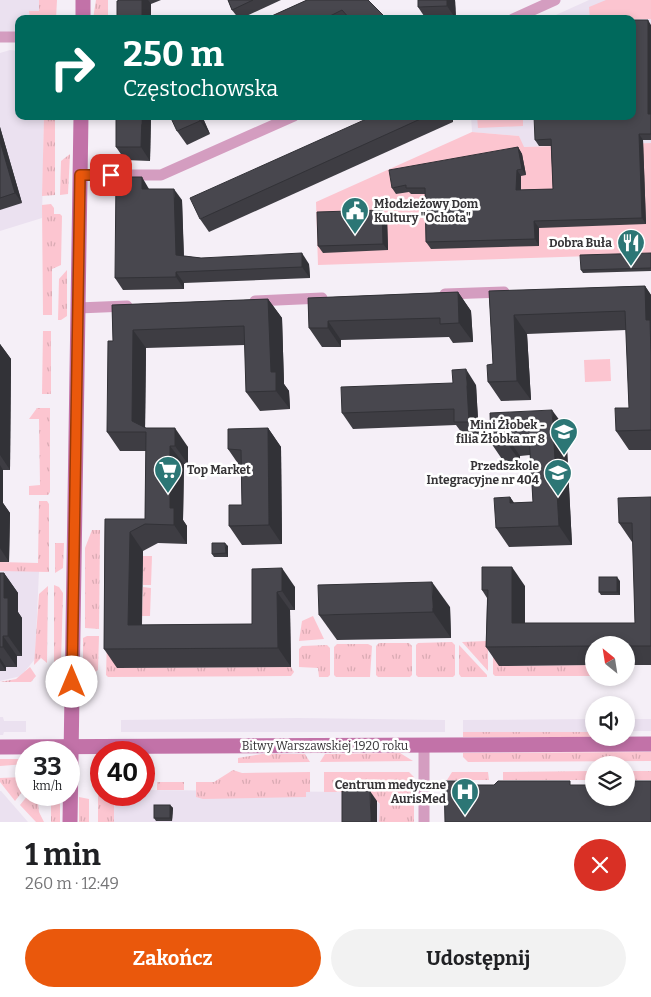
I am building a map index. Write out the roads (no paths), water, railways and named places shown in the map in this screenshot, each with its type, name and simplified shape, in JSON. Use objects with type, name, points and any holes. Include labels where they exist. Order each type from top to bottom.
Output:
[{"type":"street","points":[[83,0],[83,15]]},
{"type":"street","points":[[522,15],[555,0]]},
{"type":"street","points":[[0,37],[15,37]]},
{"type":"street","points":[[71,741],[81,120]]},
{"type":"street","points":[[80,175],[161,175],[285,120]]},
{"type":"street","points":[[434,295],[512,292]]},
{"type":"street","points":[[241,301],[335,298]]},
{"type":"street","points":[[78,308],[136,305]]},
{"type":"street","name":"Bitwy Warszawskiej 1920 roku","points":[[80,747],[651,744]]},
{"type":"street","points":[[424,745],[424,822]]},
{"type":"street","name":"Bitwy Warszawskiej 1920 roku","points":[[0,747],[15,747]]},
{"type":"street","points":[[70,806],[70,822]]},
{"type":"place","name":"Młodzieżowy Dom Kultury \"Ochota\"","points":[[355,235]]},
{"type":"place","name":"Dobra Buła","points":[[631,267]]},
{"type":"place","name":"Mini Żłobek - filia Żłobka nr 8","points":[[564,456]]},
{"type":"place","name":"Top Market","points":[[168,494]]},
{"type":"place","name":"Przedszkole Integracyjne nr 404","points":[[558,497]]},
{"type":"place","name":"Centrum medyczne AurisMed","points":[[465,816]]}]
